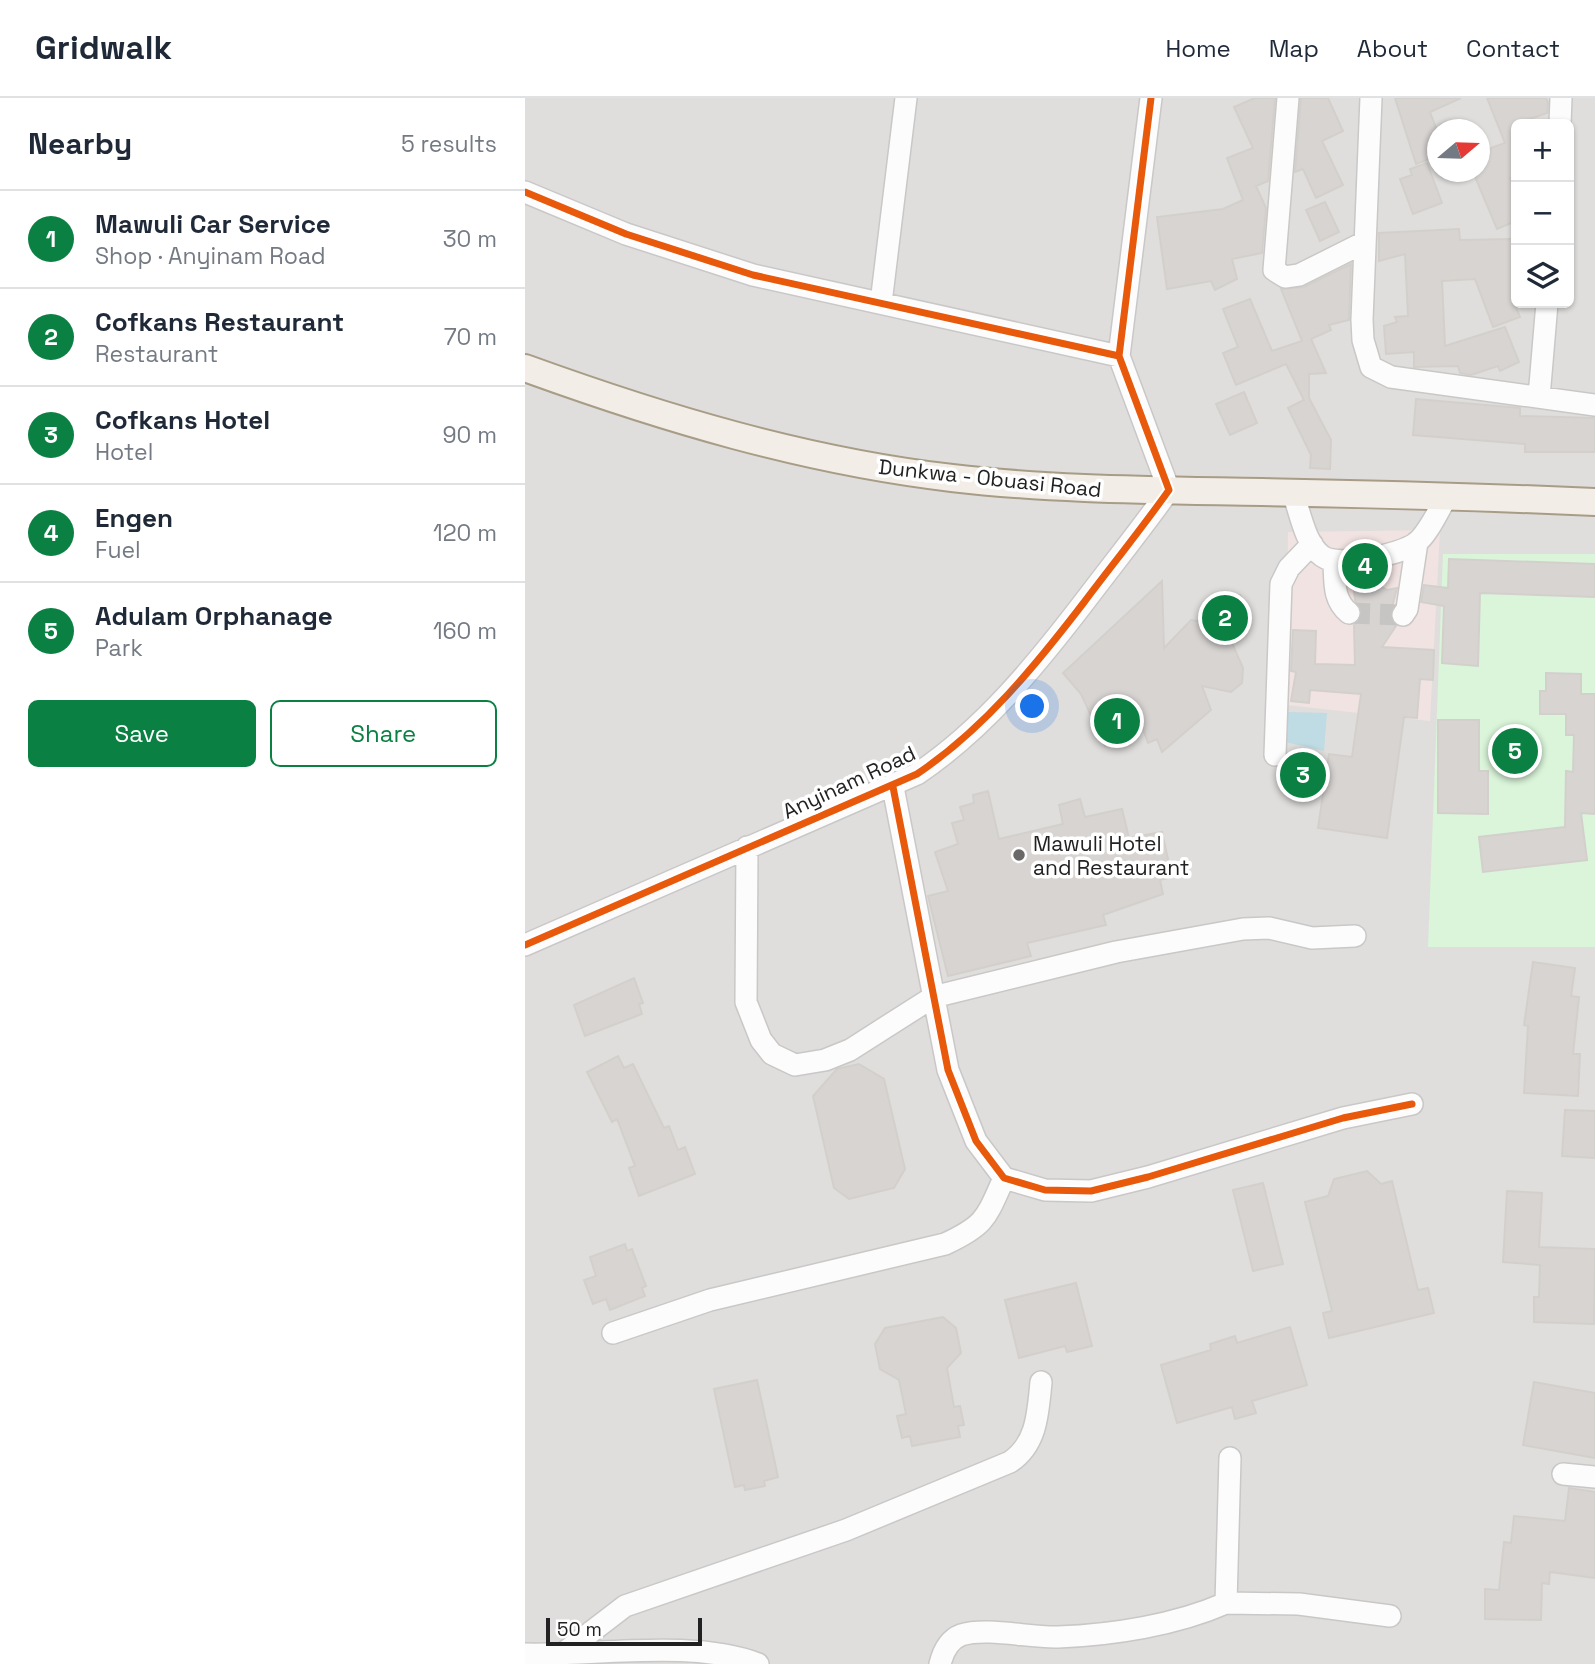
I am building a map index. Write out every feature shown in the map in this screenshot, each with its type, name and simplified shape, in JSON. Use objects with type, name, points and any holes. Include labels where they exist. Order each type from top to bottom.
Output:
[{"type":"main road","name":"Dunkwa - Obuasi Road","points":[[525,368],[607,398],[714,430],[881,468],[1072,490],[1293,492],[1595,502]]},
{"type":"street","points":[[881,303],[906,98]]},
{"type":"street","points":[[1151,98],[1119,356],[1170,490]]},
{"type":"street","points":[[1288,98],[1275,270],[1285,277],[1299,275],[1365,242]]},
{"type":"street","points":[[1371,98],[1363,340],[1366,356],[1377,373],[1431,384],[1595,405]]},
{"type":"street","points":[[1560,119],[1561,98]]},
{"type":"street","points":[[525,192],[626,234],[753,275],[1119,356]]},
{"type":"street","points":[[1539,397],[1547,308]]},
{"type":"street","name":"Anyinam Road","points":[[525,946],[747,847],[893,787],[940,758],[1046,653],[1170,490]]},
{"type":"street","points":[[1293,492],[1312,544],[1321,556],[1334,562],[1395,552],[1417,542]]},
{"type":"street","points":[[1403,615],[1407,609],[1417,542],[1446,498]]},
{"type":"street","points":[[1275,755],[1281,583],[1289,568],[1312,544]]},
{"type":"street","points":[[1334,562],[1335,595],[1341,607],[1349,613]]},
{"type":"street","points":[[893,787],[948,1070],[960,1107],[976,1141],[1004,1178],[1045,1190],[1091,1191],[1148,1177],[1343,1118],[1412,1104]]},
{"type":"street","points":[[747,847],[746,1002],[761,1040],[772,1054],[795,1065],[825,1060],[850,1050],[933,997],[1116,952],[1215,932],[1269,928],[1312,938],[1355,936]]},
{"type":"street","points":[[613,1333],[711,1300],[945,1244],[974,1231],[987,1217],[1004,1178]]},
{"type":"street","points":[[561,1655],[625,1606],[846,1530],[1010,1462],[1026,1451],[1038,1412],[1041,1382]]},
{"type":"street","points":[[1226,1603],[1230,1458]]},
{"type":"street","points":[[1563,1474],[1595,1477]]},
{"type":"street","points":[[940,1664],[951,1641],[966,1634],[1059,1637],[1160,1623],[1226,1603],[1299,1604],[1390,1616]]},
{"type":"street","points":[[525,1654],[596,1659],[727,1656],[758,1664]]},
{"type":"shaded area","points":[[525,98],[1595,98],[1595,1664],[525,1664]]},
{"type":"shaded area","points":[[1440,530],[1430,721],[1287,705],[1288,532]]},
{"type":"green space","points":[[1443,554],[1595,554],[1595,947],[1428,947]]},
{"type":"water","points":[[1287,712],[1327,713],[1324,751],[1281,741]]},
{"type":"building","points":[[1255,98],[1275,98],[1268,181],[1256,186],[1266,208],[1262,253],[1232,259],[1237,279],[1215,290],[1211,281],[1167,289],[1157,217],[1223,209],[1243,200],[1227,158],[1253,148],[1234,107]]},
{"type":"building","points":[[1301,98],[1328,98],[1343,131],[1322,141],[1343,185],[1316,198],[1303,169],[1295,172]]},
{"type":"building","points":[[1395,98],[1461,98],[1430,112],[1433,119],[1427,119],[1427,160],[1416,164]]},
{"type":"building","points":[[1487,98],[1546,98],[1547,113],[1530,119],[1511,119],[1511,223],[1497,229],[1477,182],[1490,182],[1490,148],[1505,143]]},
{"type":"building","points":[[1427,163],[1427,182],[1434,182],[1442,203],[1413,214],[1400,179],[1412,175],[1410,169]]},
{"type":"building","points":[[1325,202],[1339,232],[1320,241],[1306,210]]},
{"type":"building","points":[[1459,229],[1460,240],[1511,239],[1511,308],[1516,308],[1520,317],[1493,327],[1475,279],[1442,281],[1445,346],[1505,327],[1519,362],[1500,371],[1498,366],[1471,375],[1460,373],[1458,366],[1414,367],[1414,352],[1386,354],[1384,326],[1397,322],[1395,317],[1408,316],[1405,254],[1379,261],[1379,233]]},
{"type":"building","points":[[1351,264],[1349,320],[1329,325],[1331,330],[1311,339],[1326,373],[1309,374],[1309,398],[1331,440],[1330,469],[1310,468],[1311,455],[1288,408],[1304,400],[1286,364],[1236,385],[1223,353],[1238,347],[1223,309],[1250,299],[1272,351],[1302,341],[1281,289],[1304,287]]},
{"type":"building","points":[[1244,392],[1257,423],[1230,435],[1216,404]]},
{"type":"building","points":[[1416,399],[1520,408],[1520,416],[1595,418],[1595,452],[1525,452],[1525,444],[1413,435]]},
{"type":"building","points":[[1449,559],[1595,564],[1595,597],[1480,593],[1478,666],[1442,663],[1444,606],[1421,602],[1424,585],[1448,588]]},
{"type":"building","points":[[1162,581],[1164,648],[1191,620],[1213,623],[1216,605],[1228,596],[1240,595],[1250,614],[1247,627],[1231,641],[1243,668],[1242,683],[1231,692],[1202,686],[1211,710],[1162,752],[1157,739],[1148,743],[1143,729],[1105,746],[1081,694],[1063,673]]},
{"type":"building","points":[[1377,584],[1387,590],[1397,588],[1390,615],[1396,626],[1382,647],[1434,650],[1433,680],[1420,679],[1417,718],[1404,717],[1387,838],[1318,828],[1329,754],[1352,757],[1361,694],[1310,690],[1309,703],[1291,701],[1296,672],[1291,671],[1293,630],[1316,631],[1315,664],[1355,665],[1354,625],[1362,616],[1354,590]]},
{"type":"building","points":[[1546,673],[1581,674],[1581,694],[1595,694],[1595,814],[1581,813],[1587,860],[1483,872],[1479,837],[1565,827],[1566,771],[1573,772],[1574,735],[1566,735],[1566,714],[1540,714],[1540,691],[1546,691]]},
{"type":"building","points":[[1438,720],[1479,720],[1479,771],[1488,771],[1488,814],[1438,813]]},
{"type":"building","points":[[988,791],[999,839],[1063,824],[1059,805],[1080,799],[1085,817],[1122,809],[1129,838],[1162,832],[1172,877],[1160,880],[1163,894],[1103,915],[1106,925],[1027,943],[1031,956],[948,976],[928,896],[948,891],[935,852],[958,844],[952,823],[964,820],[960,807],[974,803],[973,795]]},
{"type":"building","points":[[1533,962],[1575,968],[1571,996],[1579,997],[1573,1054],[1580,1054],[1578,1096],[1524,1093],[1528,1026],[1524,1025]]},
{"type":"building","points":[[634,978],[643,1003],[639,1004],[642,1014],[585,1036],[574,1005]]},
{"type":"building","points":[[618,1056],[624,1068],[633,1064],[664,1128],[669,1126],[678,1150],[685,1147],[695,1174],[639,1196],[629,1168],[635,1166],[617,1119],[612,1122],[587,1072]]},
{"type":"building","points":[[859,1064],[884,1079],[905,1169],[894,1188],[849,1199],[834,1188],[813,1096],[837,1069]]},
{"type":"building","points":[[1565,1110],[1595,1111],[1595,1158],[1562,1156]]},
{"type":"building","points":[[1367,1171],[1381,1184],[1392,1181],[1418,1290],[1428,1288],[1434,1313],[1329,1338],[1323,1313],[1332,1311],[1305,1202],[1328,1196],[1334,1179]]},
{"type":"building","points":[[1263,1183],[1283,1264],[1253,1271],[1233,1190]]},
{"type":"building","points":[[1507,1191],[1542,1193],[1539,1247],[1595,1249],[1594,1324],[1534,1322],[1534,1297],[1539,1297],[1540,1265],[1503,1262]]},
{"type":"building","points":[[625,1244],[627,1251],[632,1249],[646,1286],[642,1288],[645,1296],[610,1310],[606,1299],[593,1304],[584,1280],[596,1276],[590,1257]]},
{"type":"building","points":[[1076,1283],[1092,1346],[1067,1352],[1065,1346],[1019,1358],[1005,1300]]},
{"type":"building","points":[[943,1317],[956,1328],[961,1353],[947,1368],[954,1407],[960,1406],[964,1425],[958,1426],[960,1437],[912,1446],[910,1436],[902,1438],[897,1416],[906,1414],[899,1380],[880,1369],[875,1344],[885,1328]]},
{"type":"building","points":[[1290,1327],[1307,1385],[1252,1401],[1256,1413],[1235,1419],[1232,1407],[1177,1423],[1161,1365],[1211,1350],[1210,1344],[1235,1336],[1237,1343]]},
{"type":"building","points":[[757,1380],[778,1477],[764,1481],[765,1486],[745,1490],[744,1485],[735,1487],[714,1389]]},
{"type":"building","points":[[1534,1382],[1595,1393],[1595,1458],[1523,1445]]},
{"type":"building","points":[[1569,1488],[1595,1492],[1595,1578],[1550,1572],[1549,1584],[1542,1583],[1541,1620],[1485,1619],[1485,1589],[1499,1590],[1504,1542],[1511,1543],[1514,1516],[1565,1521]]},
{"type":"tunnel","points":[[1349,613],[1403,615]]},
{"type":"cycle path","points":[[525,945],[917,774],[965,737],[1008,695],[1159,504],[1169,490],[1119,356],[1151,98]]},
{"type":"cycle path","points":[[525,192],[626,234],[753,275],[1119,356]]},
{"type":"cycle path","points":[[893,787],[948,1070],[976,1141],[1004,1178],[1045,1190],[1091,1191],[1148,1177],[1343,1118],[1412,1104]]},
{"type":"place","name":"Engen","points":[[1365,566]]},
{"type":"place","name":"Cofkans Restaurant","points":[[1225,618]]},
{"type":"place","name":"Mawuli Car Service","points":[[1117,721]]},
{"type":"place","name":"Adulam Orphanage","points":[[1515,751]]},
{"type":"place","name":"Cofkans Hotel","points":[[1303,775]]},
{"type":"place","name":"Mawuli Hotel and Restaurant","points":[[1019,855]]}]
